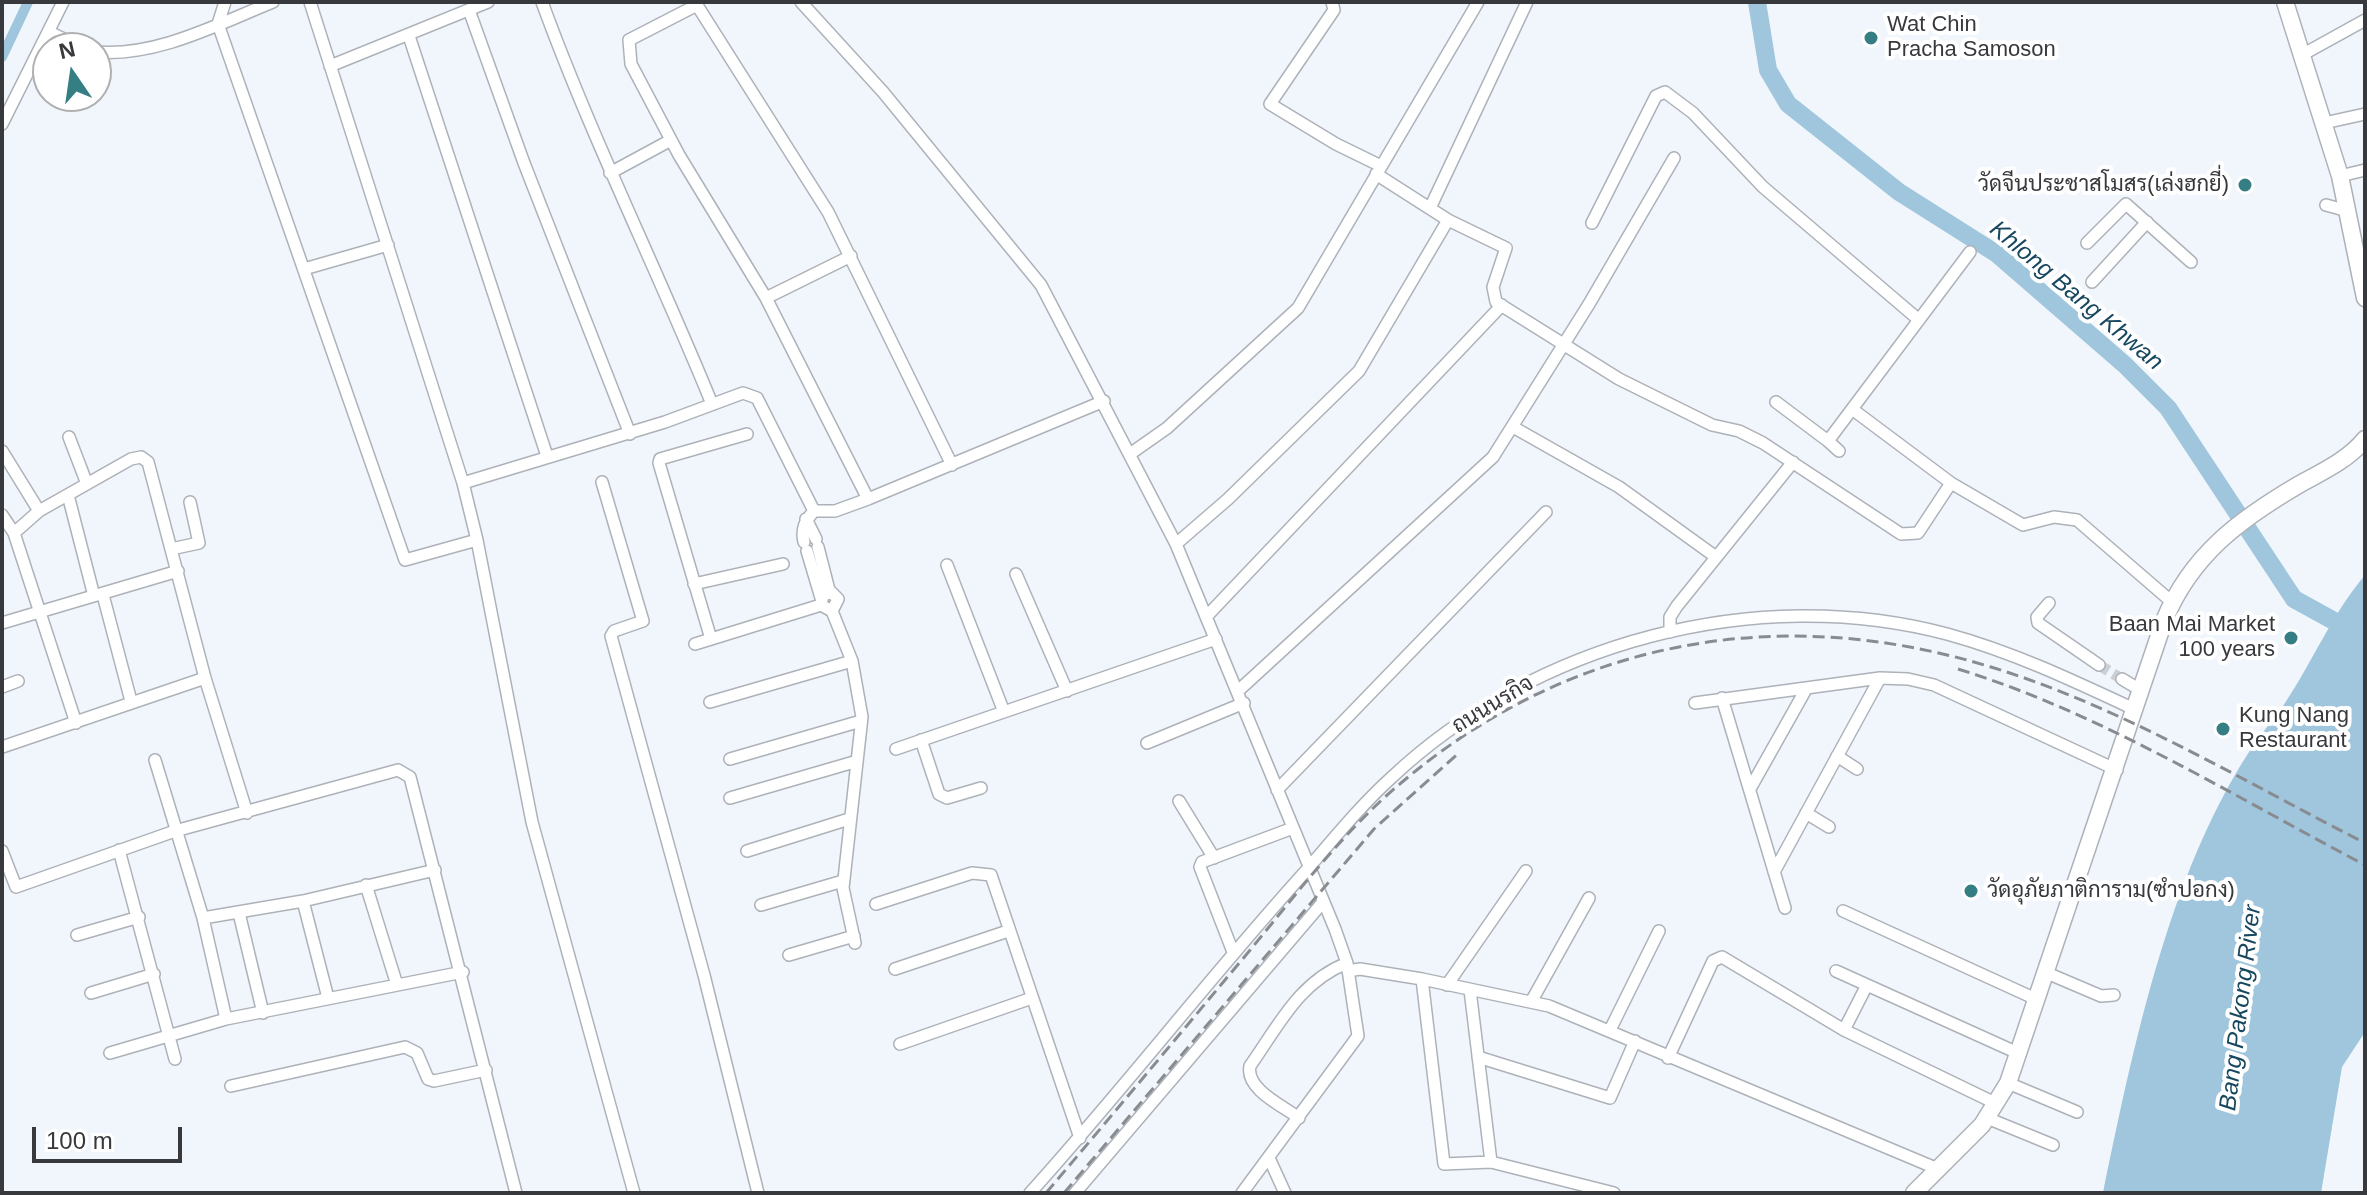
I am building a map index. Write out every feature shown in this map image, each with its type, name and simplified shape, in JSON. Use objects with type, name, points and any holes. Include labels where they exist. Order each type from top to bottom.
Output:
[{"type":"main road","points":[[2285,2],[2361,250],[2365,298]]},
{"type":"main road","points":[[1920,1191],[1992,1111],[2008,1083],[2172,602],[2212,545],[2232,527],[2338,462],[2365,439]]},
{"type":"street","points":[[49,32],[63,2]]},
{"type":"street","points":[[225,2],[218,24],[402,557],[411,560],[477,540]]},
{"type":"street","points":[[112,51],[141,49],[273,2]]},
{"type":"street","points":[[310,2],[463,483],[532,822],[634,1193]]},
{"type":"street","points":[[330,66],[488,2]]},
{"type":"street","points":[[542,2],[610,173],[670,300],[712,404]]},
{"type":"street","points":[[801,2],[834,35],[1016,250],[1041,285],[1176,544],[1244,703],[1323,902],[1347,967],[1358,1036],[1242,1193]]},
{"type":"street","points":[[1332,2],[1334,10],[1270,104],[1378,170],[1448,220],[1506,248],[1493,287],[1494,298],[1502,305],[1619,379],[1712,425],[1751,436],[1901,534],[1909,536],[1918,533],[1951,483]]},
{"type":"street","points":[[1130,454],[1167,428],[1286,323],[1307,293],[1478,2]]},
{"type":"street","points":[[1431,206],[1527,2]]},
{"type":"street","points":[[868,499],[766,298],[671,140],[631,64],[627,46],[629,40],[696,3],[851,256],[952,465]]},
{"type":"street","points":[[469,10],[524,163],[630,434]]},
{"type":"street","points":[[2300,56],[2365,20]]},
{"type":"street","points":[[409,36],[547,456]]},
{"type":"street","points":[[2,124],[32,65]]},
{"type":"street","points":[[1592,223],[1656,96],[1665,92],[1693,113],[1763,187],[1919,320]]},
{"type":"street","points":[[2324,123],[2365,114]]},
{"type":"street","points":[[610,173],[671,140]]},
{"type":"street","points":[[1238,691],[1493,457],[1562,341],[1589,304],[1674,158]]},
{"type":"street","points":[[2340,176],[2365,170]]},
{"type":"street","points":[[2087,243],[2125,204],[2191,262]]},
{"type":"street","points":[[2326,205],[2348,211]]},
{"type":"street","points":[[1176,544],[1228,499],[1359,371],[1448,220]]},
{"type":"street","points":[[2092,282],[2147,222]]},
{"type":"street","points":[[304,269],[388,245]]},
{"type":"street","points":[[1828,441],[1970,252]]},
{"type":"street","points":[[766,298],[851,256]]},
{"type":"street","points":[[1206,617],[1502,305]]},
{"type":"street","points":[[463,483],[630,434],[743,393],[757,398],[810,515],[811,545],[824,599],[852,661],[861,721],[843,881],[854,939],[789,955]]},
{"type":"street","points":[[810,515],[835,511],[868,499],[1104,401]]},
{"type":"street","points":[[1776,402],[1839,451]]},
{"type":"street","points":[[1852,409],[1951,483],[2023,525],[2054,517],[2077,520],[2172,602]]},
{"type":"street","points":[[1513,427],[1619,487],[1716,557]]},
{"type":"street","points":[[711,639],[660,459],[747,434]]},
{"type":"street","points":[[69,437],[87,484]]},
{"type":"street","points":[[2,451],[39,511]]},
{"type":"street","points":[[14,533],[39,511],[131,459],[141,457],[148,462],[205,678],[247,813]]},
{"type":"street","points":[[1670,632],[1670,617],[1793,462]]},
{"type":"street","points":[[602,482],[643,621],[614,631],[611,636],[704,975],[758,1193]]},
{"type":"street","points":[[68,495],[131,701]]},
{"type":"street","points":[[171,549],[199,543],[190,502]]},
{"type":"street","points":[[1277,790],[1546,512]]},
{"type":"street","points":[[2,515],[14,533],[76,723]]},
{"type":"street","points":[[694,584],[783,564]]},
{"type":"street","points":[[947,565],[1004,712]]},
{"type":"street","points":[[2,623],[178,571]]},
{"type":"street","points":[[1016,574],[1067,691]]},
{"type":"street","points":[[695,644],[824,599]]},
{"type":"street","points":[[2049,603],[2037,617],[2038,623],[2099,665]]},
{"type":"street","name":"ถนนนรกิจ","points":[[1030,1193],[1080,1138],[1233,952],[1389,779],[1489,704],[1534,679],[1602,650],[1670,632],[1810,617],[1871,621],[1943,633],[2004,651],[2136,710]]},
{"type":"street","points":[[896,749],[1216,639]]},
{"type":"street","points":[[710,702],[852,661]]},
{"type":"street","points":[[2,747],[205,678]]},
{"type":"street","points":[[1774,872],[1880,678]]},
{"type":"street","points":[[1695,703],[1805,691],[1880,678],[1908,679],[1934,685],[2117,770]]},
{"type":"street","points":[[2122,679],[2142,691]]},
{"type":"street","points":[[2,687],[18,681]]},
{"type":"street","points":[[1751,787],[1805,691]]},
{"type":"street","points":[[1722,698],[1785,908]]},
{"type":"street","points":[[1147,743],[1244,703]]},
{"type":"street","points":[[730,759],[861,721]]},
{"type":"street","points":[[921,740],[939,794],[947,798],[981,788]]},
{"type":"street","points":[[1837,756],[1857,769]]},
{"type":"street","points":[[155,760],[203,918],[226,1019]]},
{"type":"street","points":[[730,798],[854,762]]},
{"type":"street","points":[[2,851],[16,887],[175,831],[385,773],[405,772],[410,777],[463,972],[516,1193]]},
{"type":"street","points":[[1179,801],[1214,858]]},
{"type":"street","points":[[1806,813],[1829,827]]},
{"type":"street","points":[[747,851],[849,819]]},
{"type":"street","points":[[1233,952],[1200,867],[1202,862],[1293,828]]},
{"type":"street","points":[[119,850],[175,1059]]},
{"type":"street","points":[[203,918],[303,901],[435,870]]},
{"type":"street","points":[[1447,985],[1526,871]]},
{"type":"street","points":[[876,904],[987,872],[991,875],[1080,1138]]},
{"type":"street","points":[[761,905],[843,881]]},
{"type":"street","points":[[366,885],[397,985]]},
{"type":"street","points":[[1531,1002],[1589,898]]},
{"type":"street","points":[[303,901],[328,998]]},
{"type":"street","points":[[1075,1193],[1323,902]]},
{"type":"street","points":[[1843,911],[2038,1000]]},
{"type":"street","points":[[239,913],[263,1013]]},
{"type":"street","points":[[77,935],[139,917]]},
{"type":"street","points":[[895,969],[1008,931]]},
{"type":"street","points":[[1610,1030],[1659,931]]},
{"type":"street","points":[[1668,1058],[1713,961],[1719,957],[2053,1145]]},
{"type":"street","points":[[1299,1118],[1258,1088],[1251,1079],[1250,1066],[1306,986],[1323,972],[1347,967],[1531,1002],[1610,1030],[1668,1058],[1938,1169]]},
{"type":"street","points":[[1836,971],[2020,1054]]},
{"type":"street","points":[[110,1053],[226,1019],[463,972]]},
{"type":"street","points":[[2047,973],[2101,996],[2114,995]]},
{"type":"street","points":[[91,993],[154,974]]},
{"type":"street","points":[[1422,979],[1441,1159],[1449,1165],[1491,1162],[1614,1193]]},
{"type":"street","points":[[1844,1030],[1867,985]]},
{"type":"street","points":[[1470,990],[1491,1162]]},
{"type":"street","points":[[900,1044],[1032,998]]},
{"type":"street","points":[[1478,1057],[1610,1098],[1635,1041]]},
{"type":"street","points":[[231,1086],[405,1047],[417,1053],[428,1079],[434,1081],[486,1070]]},
{"type":"street","points":[[2008,1083],[2077,1112]]},
{"type":"street","points":[[1269,1158],[1285,1193]]},
{"type":"water","name":"Bang Pakong River","points":[[2365,575],[2365,1032],[2342,1067],[2321,1193],[2103,1193],[2141,1023],[2175,908],[2196,853],[2249,752],[2285,703]]},
{"type":"waterway","points":[[2,57],[28,2]]},
{"type":"waterway","name":"Khlong Bang Khwan","points":[[1757,2],[1768,70],[1788,104],[1899,192],[1997,254],[2125,365],[2168,408],[2294,599],[2365,638]]},
{"type":"tunnel","points":[[2099,665],[2122,679]]},
{"type":"railway","points":[[1046,1193],[1322,863],[1380,802],[1467,734],[1535,695],[1607,666],[1681,647],[1756,637],[1834,637],[1912,647],[1991,667],[2088,703],[2181,747],[2365,843]]},
{"type":"railway","points":[[1958,669],[2011,687],[2115,732],[2365,865]]},
{"type":"railway","points":[[1064,1193],[1374,829],[1460,752]]},
{"type":"place","name":"Wat Chin Pracha Samoson","points":[[1871,38]]},
{"type":"place","name":"วัดจีนประชาสโมสร(เล่งฮกยี่)","points":[[2245,185]]},
{"type":"place","name":"Baan Mai Market 100 years","points":[[2291,638]]},
{"type":"place","name":"Kung Nang Restaurant","points":[[2223,729]]},
{"type":"place","name":"วัดอุภัยภาติการาม(ซำปอกง)","points":[[1971,891]]}]
